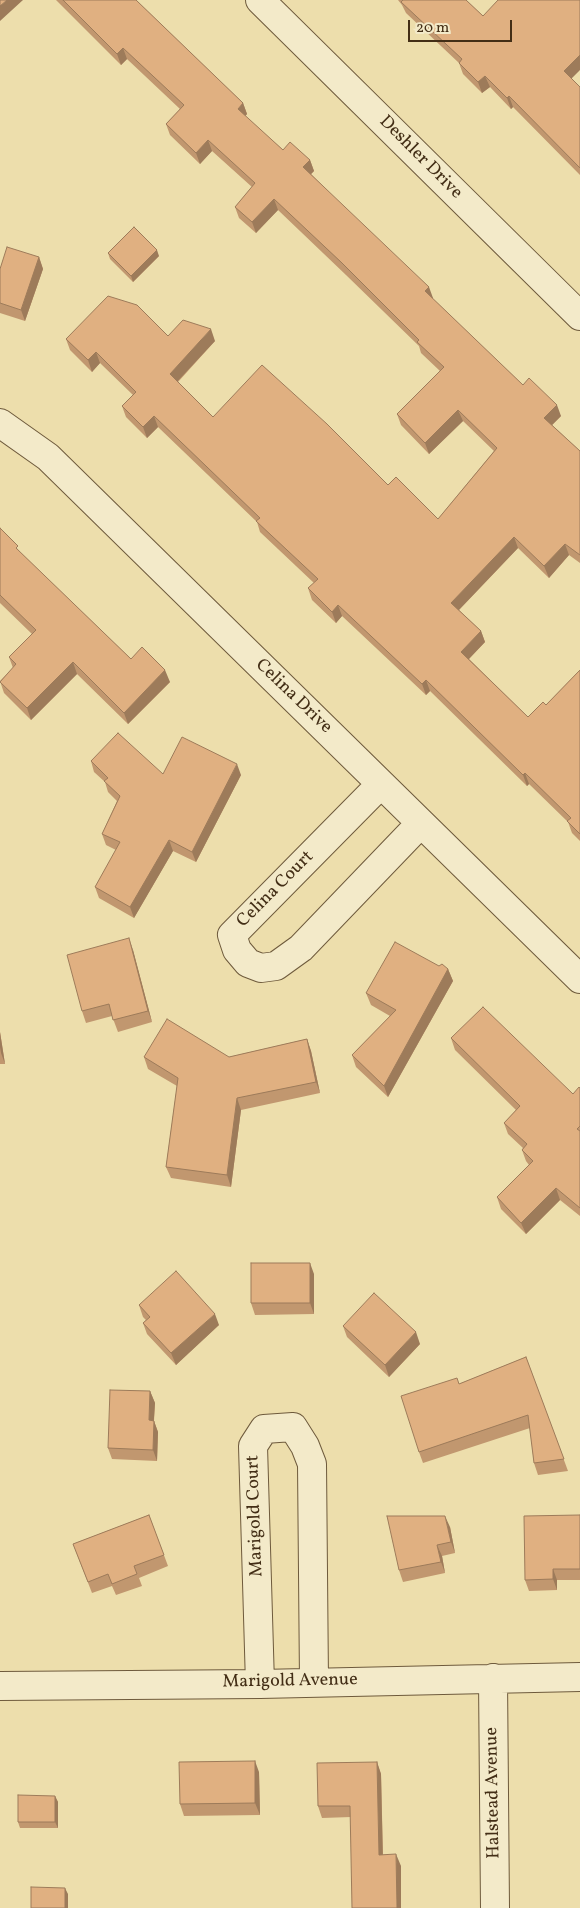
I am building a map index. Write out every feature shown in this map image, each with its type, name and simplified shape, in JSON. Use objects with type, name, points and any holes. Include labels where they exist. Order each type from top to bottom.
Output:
[{"type":"street","name":"Deshler Drive","points":[[260,0],[580,316]]},
{"type":"street","name":"Celina Drive","points":[[0,423],[48,457],[580,979]]},
{"type":"street","name":"Celina Court","points":[[381,784],[232,936],[237,950],[248,963],[262,968],[276,966],[301,948],[421,823]]},
{"type":"street","name":"Marigold Court","points":[[260,1684],[253,1446],[264,1429],[293,1427],[305,1446],[312,1464],[314,1682]]},
{"type":"street","name":"Marigold Avenue","points":[[0,1686],[260,1684],[580,1677]]},
{"type":"street","name":"Halstead Avenue","points":[[493,1678],[495,1908]]},
{"type":"building","points":[[0,0],[7,0],[0,6]]},
{"type":"building","points":[[63,0],[136,0],[243,103],[238,109],[283,150],[290,142],[310,160],[303,167],[429,287],[425,291],[523,385],[529,378],[557,405],[544,418],[580,451],[580,555],[565,544],[544,566],[514,537],[451,603],[481,631],[461,652],[528,717],[543,702],[546,705],[580,670],[580,834],[567,821],[571,818],[525,773],[523,775],[426,680],[422,684],[338,605],[332,612],[308,588],[318,579],[256,521],[260,518],[154,416],[143,427],[122,406],[136,392],[96,352],[88,360],[66,339],[108,296],[137,305],[168,336],[183,320],[211,329],[170,374],[213,417],[262,365],[327,424],[388,485],[396,477],[438,519],[497,448],[458,410],[425,443],[397,414],[444,367],[417,342],[419,340],[342,263],[274,199],[252,222],[235,207],[255,183],[208,140],[196,153],[166,124],[184,105],[123,48],[117,54]]},
{"type":"building","points":[[403,0],[466,0],[483,16],[498,0],[580,0],[580,55],[564,71],[580,87],[580,168],[509,96],[507,98],[485,76],[478,82],[459,63],[462,59],[401,2]]},
{"type":"building","points":[[134,227],[157,250],[131,276],[108,253]]},
{"type":"building","points":[[7,247],[39,257],[21,310],[0,303],[0,269]]},
{"type":"building","points":[[0,528],[18,546],[16,548],[131,659],[142,647],[165,670],[124,713],[73,662],[27,708],[0,682],[16,664],[9,657],[36,630],[0,595]]},
{"type":"building","points":[[118,733],[163,774],[182,737],[237,764],[192,852],[169,840],[130,907],[95,887],[120,842],[102,834],[120,796],[104,781],[108,778],[91,761]]},
{"type":"building","points":[[129,938],[148,1011],[113,1020],[109,1004],[82,1011],[67,955]]},
{"type":"building","points":[[395,942],[439,966],[442,964],[448,969],[384,1086],[352,1055],[396,1010],[366,993]]},
{"type":"building","points":[[483,1007],[573,1094],[580,1088],[580,1126],[577,1129],[580,1131],[580,1208],[556,1188],[521,1223],[497,1197],[533,1161],[522,1150],[527,1144],[504,1123],[520,1106],[451,1038]]},
{"type":"building","points":[[167,1019],[229,1057],[307,1039],[316,1082],[237,1098],[227,1175],[166,1167],[178,1078],[144,1057]]},
{"type":"building","points":[[251,1263],[310,1263],[310,1303],[251,1303]]},
{"type":"building","points":[[176,1271],[215,1314],[171,1353],[143,1323],[150,1317],[139,1305]]},
{"type":"building","points":[[374,1293],[416,1332],[385,1365],[343,1326]]},
{"type":"building","points":[[526,1357],[564,1459],[534,1463],[528,1415],[419,1452],[401,1396],[457,1378],[459,1384]]},
{"type":"building","points":[[110,1390],[150,1391],[149,1420],[154,1421],[153,1450],[108,1448]]},
{"type":"building","points":[[149,1515],[164,1555],[134,1566],[137,1574],[112,1584],[108,1574],[88,1582],[73,1544]]},
{"type":"building","points":[[580,1515],[580,1569],[553,1569],[553,1579],[525,1580],[524,1516]]},
{"type":"building","points":[[387,1516],[445,1516],[451,1542],[437,1545],[441,1562],[399,1570]]},
{"type":"building","points":[[255,1761],[255,1803],[180,1804],[179,1762]]},
{"type":"building","points":[[377,1762],[379,1855],[396,1854],[397,1908],[352,1908],[350,1806],[318,1806],[317,1763]]},
{"type":"building","points":[[18,1795],[55,1796],[55,1822],[18,1822]]},
{"type":"building","points":[[31,1887],[65,1888],[65,1908],[31,1908]]}]
